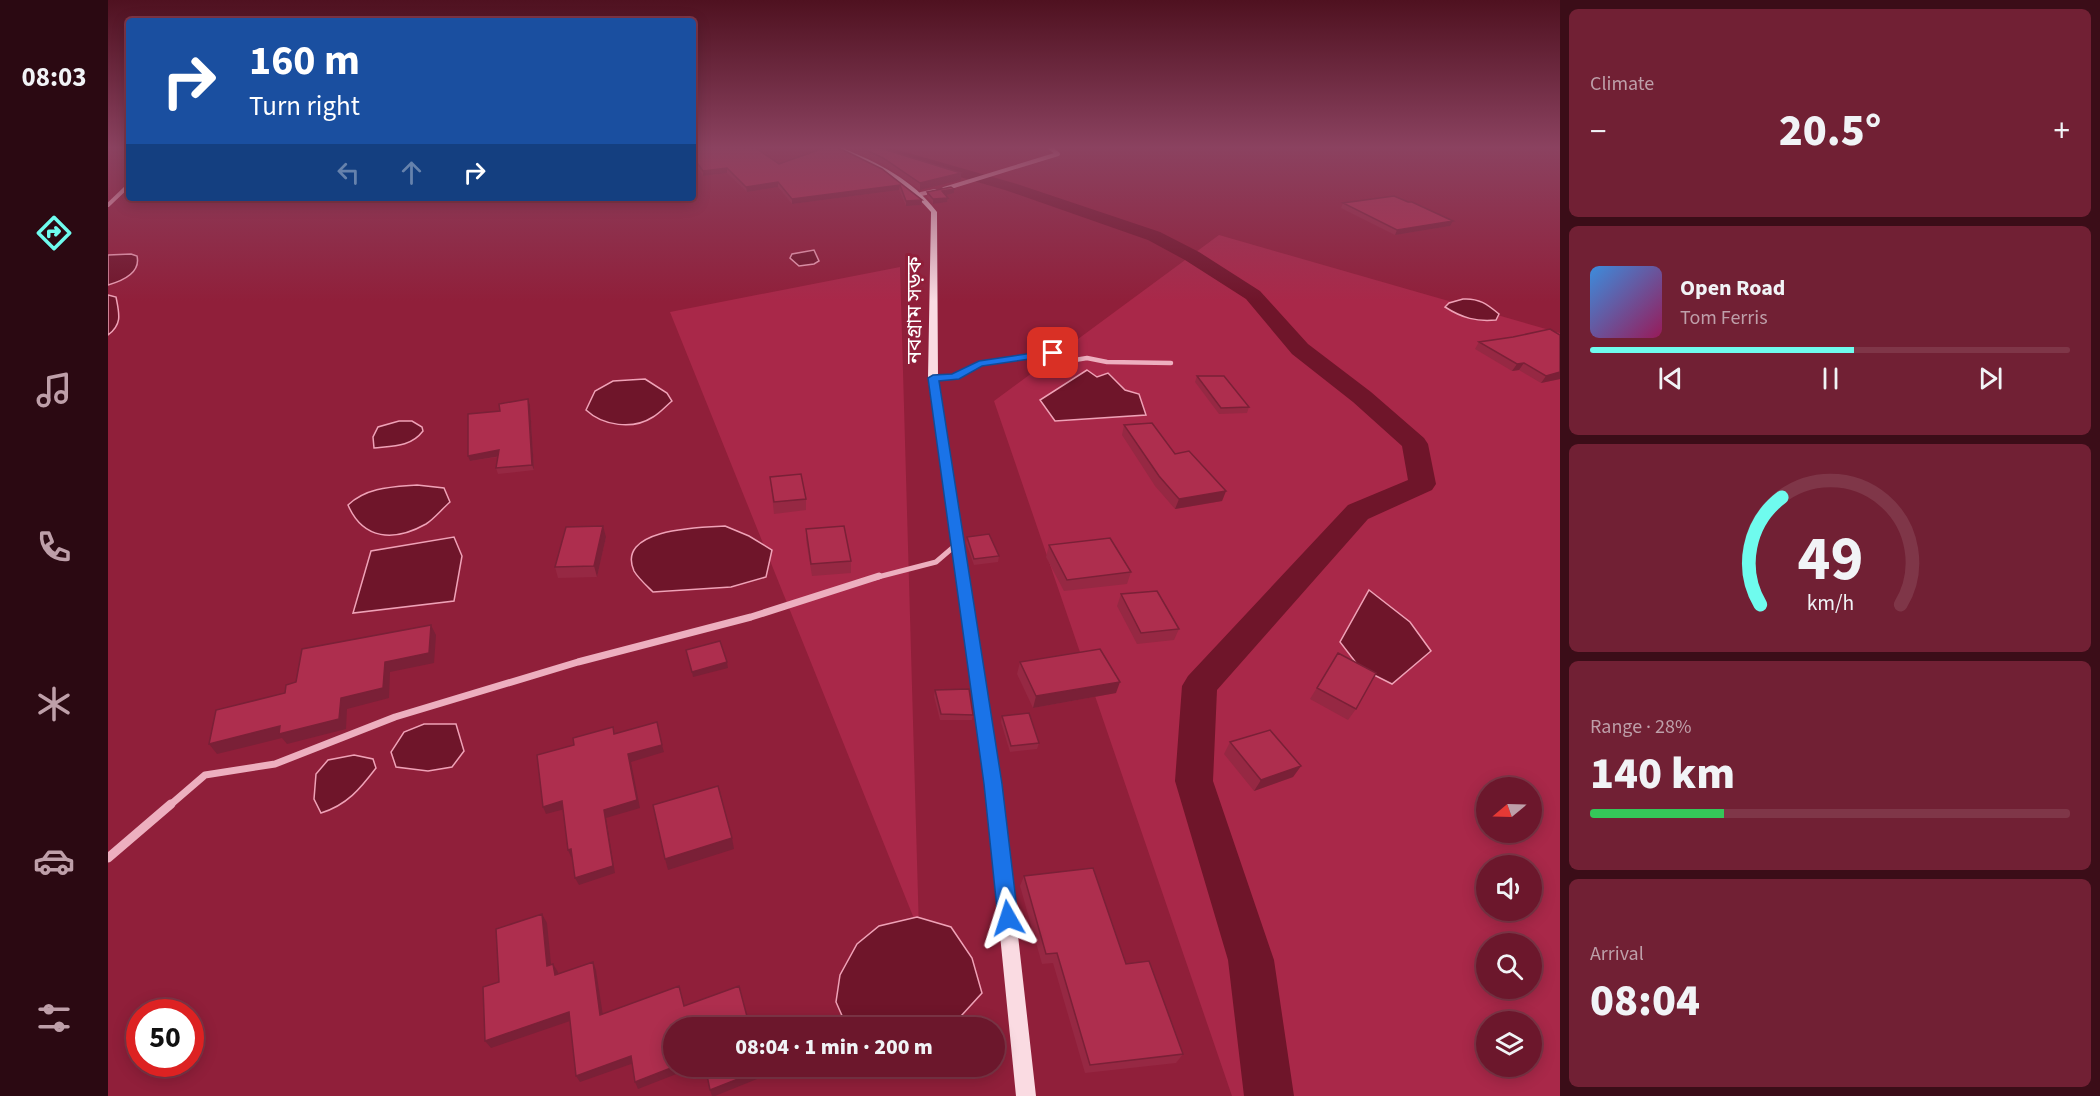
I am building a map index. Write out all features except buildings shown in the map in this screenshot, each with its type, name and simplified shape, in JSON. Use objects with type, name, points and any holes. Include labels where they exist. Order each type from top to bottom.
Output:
[{"type":"main road","name":"নবগ্রাম সড়ক","points":[[925,199],[934,212],[933,378],[993,784],[1026,1096]]},
{"type":"street","points":[[933,378],[955,377],[979,364],[1053,353],[1075,360],[1087,358],[1107,362],[1171,363]]},
{"type":"street","points":[[108,858],[205,775],[275,764],[395,717],[578,662],[751,617],[896,571],[936,562],[958,543]]},
{"type":"shaded area","points":[[1219,235],[1560,333],[1560,1096],[1232,1096],[994,401]]},
{"type":"shaded area","points":[[814,250],[819,261],[814,264],[799,266],[790,258],[792,254]]},
{"type":"shaded area","points":[[108,255],[137,256],[133,272],[124,279],[108,285]]},
{"type":"shaded area","points":[[900,267],[919,931],[670,312]]},
{"type":"shaded area","points":[[108,295],[116,297],[119,318],[116,327],[108,335]]},
{"type":"shaded area","points":[[1463,299],[1487,305],[1499,314],[1496,320],[1470,318],[1445,307],[1449,303]]},
{"type":"shaded area","points":[[1087,370],[1097,377],[1108,373],[1125,390],[1139,394],[1146,415],[1055,421],[1040,400]]},
{"type":"shaded area","points":[[645,379],[667,393],[672,401],[653,417],[627,425],[609,423],[586,410],[595,391],[613,381]]},
{"type":"shaded area","points":[[399,421],[412,421],[422,427],[423,431],[407,443],[374,448],[373,437],[378,427]]},
{"type":"shaded area","points":[[417,485],[444,488],[450,502],[426,524],[402,534],[391,535],[371,531],[354,517],[348,505],[372,491]]},
{"type":"shaded area","points":[[725,526],[749,536],[772,550],[766,577],[731,587],[653,592],[634,571],[632,557],[637,546],[648,538],[681,529]]},
{"type":"shaded area","points":[[454,537],[462,556],[454,601],[353,613],[371,551]]},
{"type":"shaded area","points":[[1369,590],[1410,622],[1431,651],[1392,684],[1360,668],[1340,642]]},
{"type":"shaded area","points":[[424,724],[456,724],[464,751],[452,767],[428,771],[396,767],[391,752],[404,732]]},
{"type":"shaded area","points":[[354,755],[373,759],[376,768],[346,801],[321,813],[314,799],[316,774],[328,760]]},
{"type":"shaded area","points":[[917,917],[951,927],[972,958],[982,993],[960,1017],[843,1017],[836,1002],[840,975],[857,944],[879,926]]},
{"type":"waterway","points":[[1046,199],[1154,236],[1192,256],[1253,295],[1300,349],[1362,397],[1415,444],[1422,484],[1358,512],[1200,686],[1194,781],[1251,960],[1269,1096]]},
{"type":"route","points":[[1008,918],[993,784],[933,378],[955,377],[979,364],[1053,353]]}]
